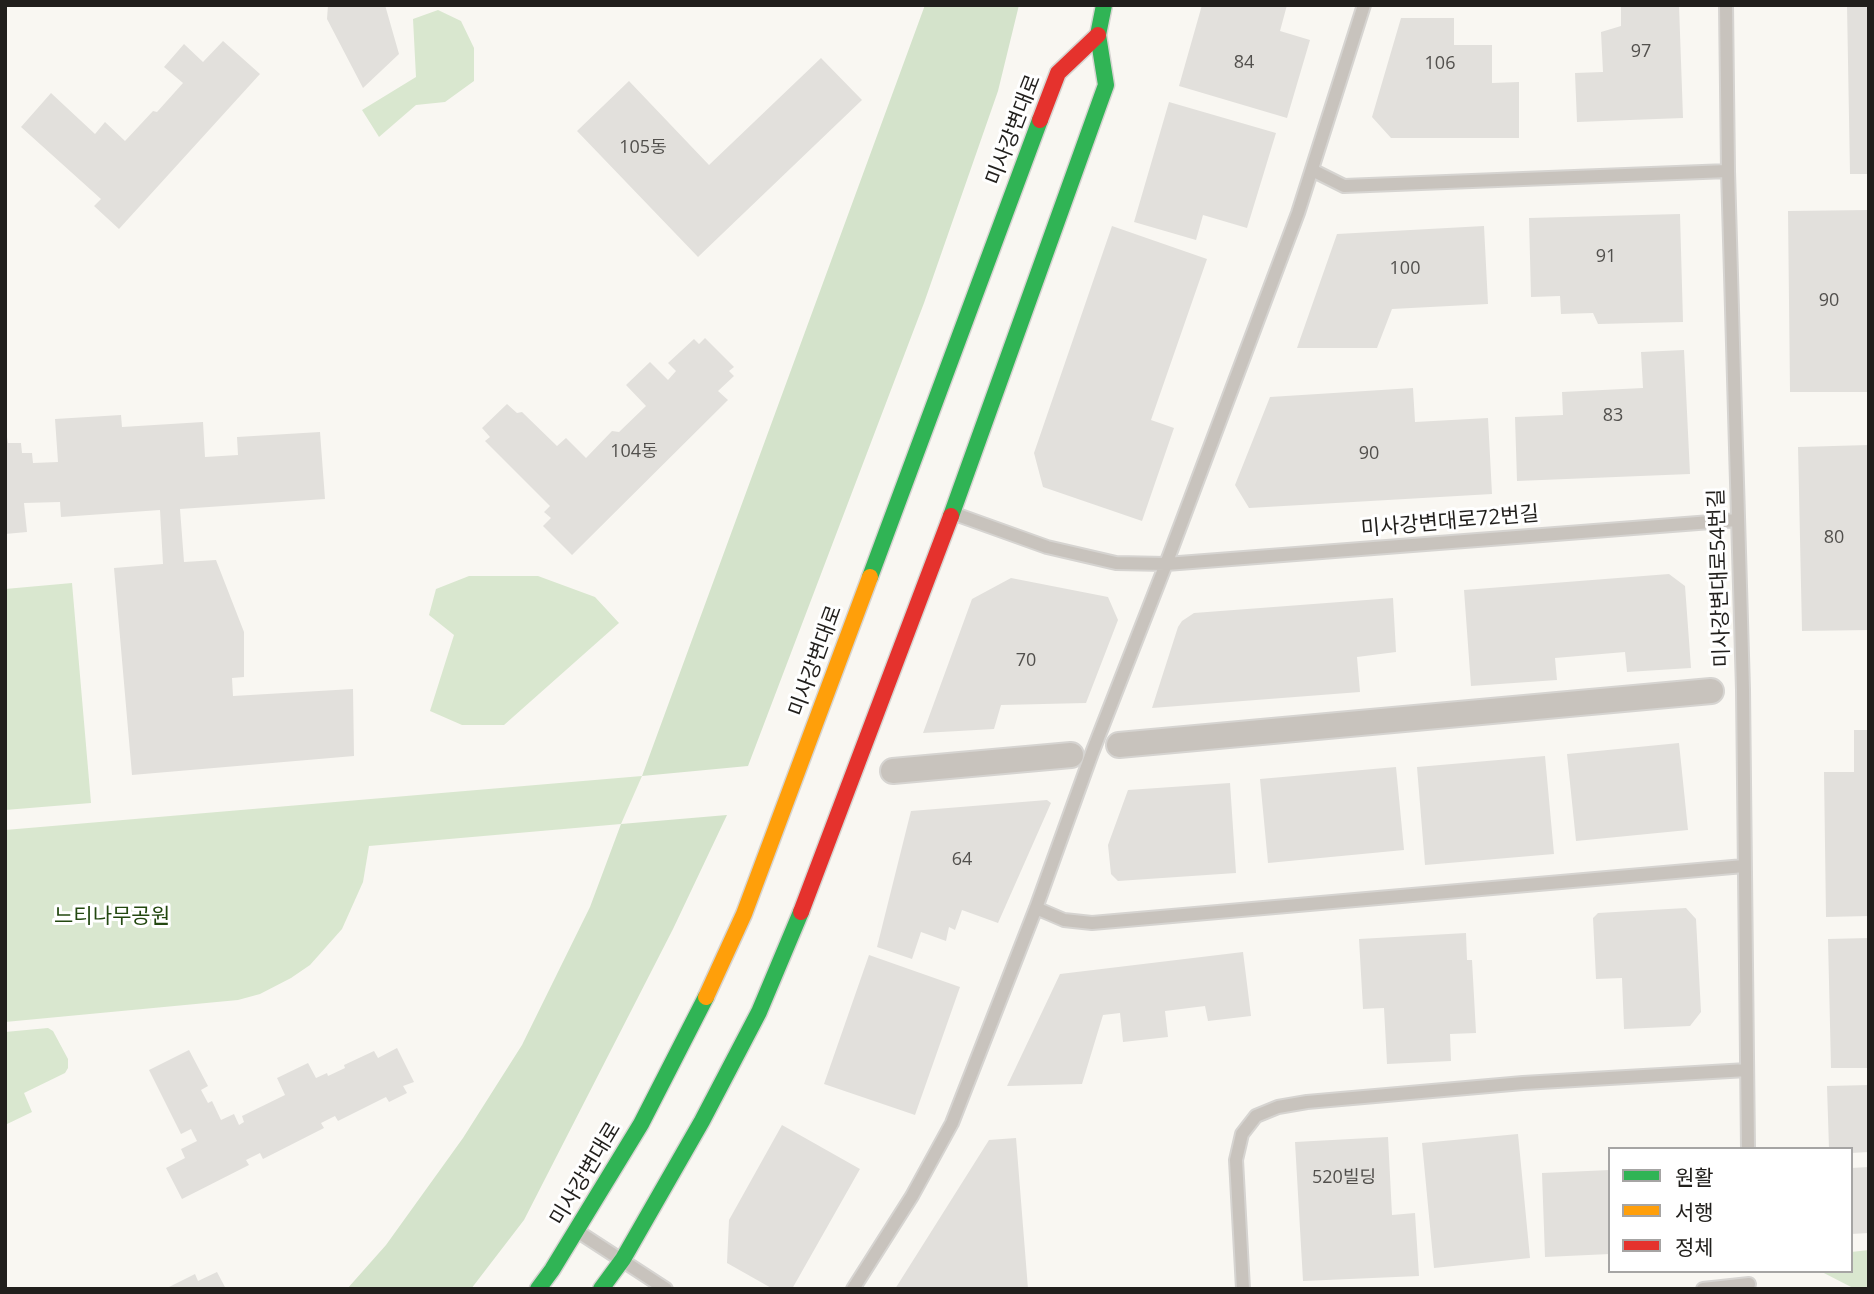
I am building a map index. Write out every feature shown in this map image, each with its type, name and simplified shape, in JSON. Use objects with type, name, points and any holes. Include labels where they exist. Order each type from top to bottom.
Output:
[{"type":"main road","points":[[601,1289],[623,1259],[702,1121],[759,1012],[804,905],[952,513],[1106,85],[1098,35],[1104,5]]},
{"type":"main road","name":"미사강변대로","points":[[537,1289],[552,1270],[641,1124],[698,1014],[744,914],[1058,74],[1098,35]]},
{"type":"street","points":[[1119,745],[1711,691]]},
{"type":"street","points":[[893,771],[1071,755]]},
{"type":"lane","points":[[853,1289],[912,1196],[952,1123],[1036,908],[1092,753],[1298,213],[1364,5]]},
{"type":"lane","name":"미사강변대로54번길","points":[[1726,5],[1728,171],[1743,690],[1748,1147]]},
{"type":"lane","points":[[1312,170],[1343,186],[1728,171]]},
{"type":"lane","name":"미사강변대로72번길","points":[[952,513],[1047,547],[1116,563],[1166,564],[1737,520]]},
{"type":"lane","points":[[1036,908],[1064,920],[1092,923],[1744,866]]},
{"type":"lane","points":[[1243,1289],[1236,1160],[1242,1134],[1256,1116],[1278,1107],[1307,1102],[1523,1083],[1747,1070]]},
{"type":"lane","points":[[577,1230],[666,1289]]},
{"type":"lane","points":[[1703,1289],[1753,1281]]},
{"type":"green space","points":[[925,5],[1019,5],[998,91],[924,303],[748,766],[642,776]]},
{"type":"green space","points":[[438,10],[461,21],[474,48],[474,81],[445,102],[416,105],[379,137],[362,110],[416,77],[413,19]]},
{"type":"green space","points":[[469,576],[538,576],[595,597],[619,623],[504,725],[462,725],[430,711],[454,635],[429,615],[436,589]]},
{"type":"green space","points":[[72,583],[91,803],[5,810],[5,589]]},
{"type":"green space","name":"느티나무공원","points":[[642,776],[621,824],[369,846],[363,882],[342,929],[310,965],[260,994],[238,1000],[5,1022],[5,830]]},
{"type":"green space","points":[[727,815],[673,929],[524,1220],[471,1289],[347,1289],[386,1245],[463,1138],[522,1045],[590,907],[621,824]]},
{"type":"green space","points":[[48,1028],[53,1031],[68,1059],[68,1068],[65,1073],[24,1093],[32,1112],[5,1125],[5,1032]]},
{"type":"green space","points":[[1869,1250],[1869,1289],[1855,1289],[1824,1273],[1853,1273],[1853,1252]]},
{"type":"building","points":[[328,5],[385,5],[399,54],[363,88],[327,19]]},
{"type":"building","points":[[1202,5],[1287,5],[1280,31],[1310,40],[1287,118],[1179,86]]},
{"type":"building","points":[[1621,5],[1679,5],[1683,118],[1577,122],[1575,73],[1603,72],[1601,32],[1621,26]]},
{"type":"building","points":[[1847,5],[1869,5],[1869,174],[1850,174]]},
{"type":"building","points":[[1401,18],[1454,18],[1454,45],[1492,45],[1492,83],[1519,82],[1519,138],[1391,138],[1372,117]]},
{"type":"building","points":[[223,41],[260,74],[119,229],[94,206],[101,199],[21,127],[51,93],[95,134],[105,122],[125,141],[153,111],[157,112],[183,83],[164,67],[184,44],[203,62]]},
{"type":"building","points":[[821,58],[862,100],[698,257],[577,131],[629,81],[709,165]]},
{"type":"building","points":[[1169,102],[1276,133],[1247,228],[1203,215],[1196,240],[1134,222]]},
{"type":"building","points":[[1869,210],[1869,392],[1790,392],[1788,211]]},
{"type":"building","points":[[1680,214],[1683,322],[1598,324],[1593,313],[1561,314],[1560,296],[1531,297],[1529,218]]},
{"type":"building","points":[[1112,226],[1207,259],[1151,420],[1174,428],[1142,521],[1043,487],[1034,453]]},
{"type":"building","points":[[1484,226],[1488,304],[1392,309],[1377,348],[1297,348],[1337,234]]},
{"type":"building","points":[[705,338],[734,367],[729,371],[734,376],[718,391],[728,400],[572,555],[543,526],[551,518],[544,512],[550,506],[485,441],[490,437],[482,428],[507,404],[517,413],[522,412],[557,446],[566,438],[586,458],[612,431],[619,432],[646,406],[626,385],[650,362],[668,380],[676,371],[668,363],[694,339],[699,344]]},
{"type":"building","points":[[1684,350],[1690,474],[1517,481],[1515,417],[1563,415],[1562,392],[1643,388],[1641,352]]},
{"type":"building","points":[[1413,388],[1415,422],[1488,418],[1492,494],[1249,508],[1235,485],[1270,397]]},
{"type":"building","points":[[121,415],[122,427],[203,422],[205,457],[238,455],[237,437],[320,432],[325,499],[180,509],[184,562],[216,560],[244,632],[244,677],[232,678],[233,696],[353,689],[354,756],[132,775],[114,568],[163,564],[160,510],[61,517],[60,502],[24,503],[27,532],[5,534],[5,437],[8,443],[21,443],[22,453],[32,453],[33,463],[58,462],[55,419]]},
{"type":"building","points":[[1869,445],[1869,630],[1802,631],[1798,447]]},
{"type":"building","points":[[1669,574],[1685,586],[1691,668],[1627,672],[1625,652],[1555,658],[1557,680],[1471,686],[1464,590]]},
{"type":"building","points":[[1011,578],[1108,597],[1118,620],[1086,703],[1001,705],[994,729],[923,733],[972,599]]},
{"type":"building","points":[[1393,598],[1396,652],[1357,657],[1360,692],[1152,708],[1178,627],[1194,613]]},
{"type":"building","points":[[1854,730],[1869,730],[1869,916],[1826,917],[1824,772],[1854,772]]},
{"type":"building","points":[[1679,743],[1688,830],[1576,841],[1567,754]]},
{"type":"building","points":[[1545,756],[1554,854],[1425,865],[1417,767]]},
{"type":"building","points":[[1396,767],[1404,850],[1268,863],[1260,779]]},
{"type":"building","points":[[1230,783],[1236,873],[1118,881],[1111,874],[1108,845],[1128,790]]},
{"type":"building","points":[[1047,800],[1051,803],[998,923],[962,910],[955,930],[949,927],[946,941],[921,932],[912,959],[877,947],[911,811]]},
{"type":"building","points":[[1686,908],[1696,919],[1701,1012],[1690,1026],[1624,1029],[1622,978],[1596,979],[1593,918],[1598,913]]},
{"type":"building","points":[[1466,933],[1467,960],[1472,960],[1476,1033],[1450,1034],[1451,1061],[1387,1064],[1384,1008],[1363,1009],[1359,939]]},
{"type":"building","points":[[1869,938],[1869,1068],[1831,1068],[1828,939]]},
{"type":"building","points":[[1243,952],[1251,1016],[1208,1021],[1205,1006],[1165,1011],[1168,1037],[1123,1042],[1120,1013],[1103,1015],[1082,1084],[1007,1086],[1060,974]]},
{"type":"building","points":[[869,955],[960,987],[915,1115],[824,1084]]},
{"type":"building","points":[[397,1048],[414,1082],[403,1086],[407,1093],[389,1102],[386,1097],[338,1121],[335,1116],[321,1123],[324,1128],[263,1159],[260,1153],[246,1160],[249,1165],[182,1199],[166,1168],[185,1158],[181,1149],[197,1141],[191,1129],[181,1134],[149,1070],[189,1050],[208,1086],[201,1090],[208,1103],[212,1101],[221,1120],[234,1114],[239,1125],[244,1122],[242,1116],[285,1095],[277,1078],[308,1063],[316,1078],[327,1073],[328,1076],[374,1051],[378,1058]]},
{"type":"building","points":[[1869,1085],[1869,1152],[1853,1153],[1853,1147],[1829,1147],[1827,1086]]},
{"type":"building","points":[[782,1125],[860,1169],[792,1289],[773,1289],[727,1263],[729,1220]]},
{"type":"building","points":[[1518,1134],[1530,1258],[1434,1268],[1422,1143]]},
{"type":"building","points":[[1388,1137],[1392,1215],[1415,1213],[1419,1276],[1303,1281],[1295,1142]]},
{"type":"building","points":[[1016,1138],[1028,1289],[895,1289],[989,1140]]},
{"type":"building","points":[[1869,1167],[1869,1233],[1853,1234],[1853,1168]]},
{"type":"building","points":[[1608,1170],[1608,1254],[1545,1257],[1542,1173]]},
{"type":"building","points":[[217,1272],[226,1289],[165,1289],[195,1274],[198,1281]]},
{"type":"traffic: fast","points":[[951,516],[1106,85],[1098,35],[1104,5]]},
{"type":"traffic: fast","points":[[870,577],[1040,120]]},
{"type":"traffic: fast","points":[[601,1289],[623,1259],[702,1121],[759,1012],[801,912]]},
{"type":"traffic: fast","points":[[538,1289],[641,1124],[706,997]]},
{"type":"traffic: slow","points":[[706,997],[744,914],[870,577]]},
{"type":"traffic: jam","points":[[1040,120],[1058,73],[1098,35]]},
{"type":"traffic: jam","points":[[801,912],[951,516]]}]
